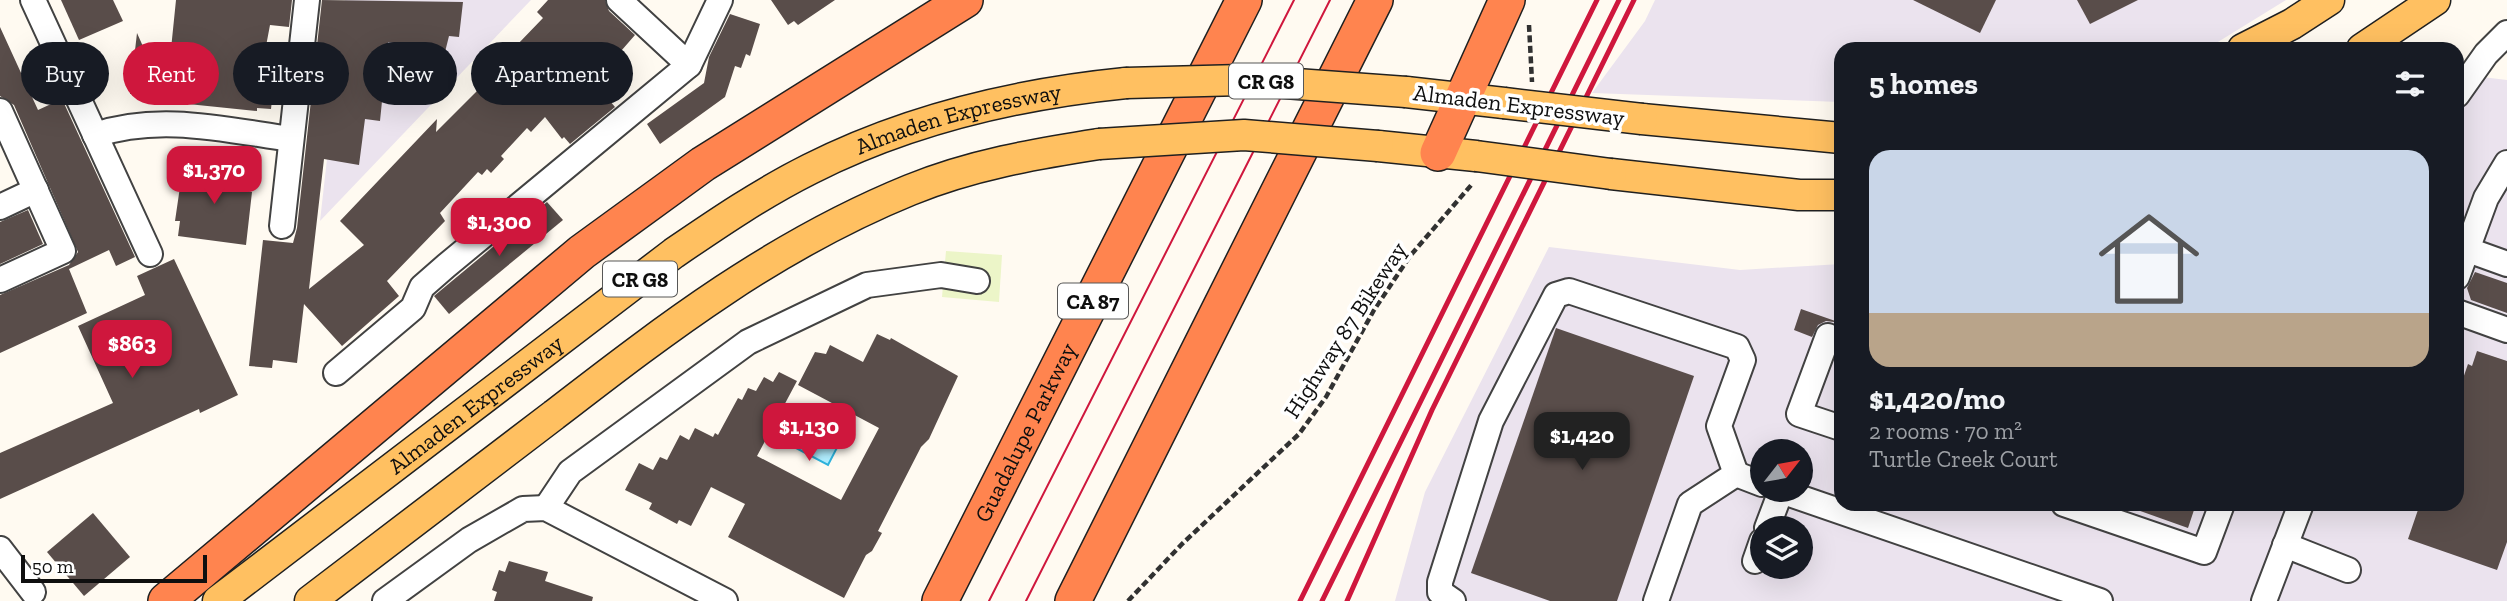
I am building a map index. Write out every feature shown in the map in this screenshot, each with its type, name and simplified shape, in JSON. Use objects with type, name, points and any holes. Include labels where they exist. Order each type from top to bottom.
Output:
[{"type":"highway","points":[[166,601],[520,302],[612,229],[714,157],[965,0]]},
{"type":"highway","name":"Guadalupe Parkway","points":[[940,601],[1244,0]]},
{"type":"highway","points":[[1073,601],[1376,0]]},
{"type":"highway","points":[[1438,153],[1466,98],[1518,11]]},
{"type":"main road","points":[[2255,42],[2329,0]]},
{"type":"main road","points":[[2372,42],[2435,0]]},
{"type":"main road","name":"Almaden Expressway","points":[[218,601],[674,253],[757,199],[810,169],[880,138],[956,113],[1030,96],[1126,83],[1242,80],[1406,92],[1834,137]]},
{"type":"main road","name":"CR G8","points":[[310,601],[674,323],[755,268],[807,238],[912,189],[969,169],[1025,155],[1099,144],[1244,135],[1438,153],[1476,167],[1611,174],[1799,195],[1834,195]]},
{"type":"street","points":[[33,0],[150,254]]},
{"type":"street","points":[[282,226],[307,0]]},
{"type":"street","points":[[619,0],[689,65]]},
{"type":"street","points":[[336,373],[413,308],[422,287],[446,266],[689,65],[720,0]]},
{"type":"street","points":[[2464,85],[2486,54],[2507,33]]},
{"type":"street","points":[[0,111],[63,251],[0,280]]},
{"type":"street","points":[[95,135],[128,125],[160,123],[291,139]]},
{"type":"street","points":[[2464,242],[2507,163]]},
{"type":"street","points":[[0,207],[36,190]]},
{"type":"street","points":[[2464,249],[2507,264]]},
{"type":"street","points":[[546,508],[570,472],[748,342],[867,285],[941,275],[976,281]]},
{"type":"street","points":[[1453,601],[1440,592],[1440,582],[1491,421],[1556,295],[1569,291],[1737,347],[1743,360],[1720,426],[1736,474]]},
{"type":"street","points":[[2464,315],[2507,330]]},
{"type":"street","points":[[1828,336],[1799,414],[1834,426]]},
{"type":"street","points":[[1736,474],[1750,479]]},
{"type":"street","points":[[1656,601],[1690,504],[1736,474]]},
{"type":"street","points":[[1813,502],[1834,509]]},
{"type":"street","points":[[385,601],[469,540],[523,509],[546,508],[725,601]]},
{"type":"street","points":[[1840,511],[2100,601]]},
{"type":"street","points":[[2084,511],[2204,552],[2219,511]]},
{"type":"street","points":[[2264,601],[2298,511]]},
{"type":"street","points":[[2285,545],[2348,570]]},
{"type":"street","points":[[0,549],[33,592]]},
{"type":"path","points":[[1518,11],[1533,76],[1531,86]]},
{"type":"path","name":"Highway 87 Bikeway","points":[[1128,601],[1182,544],[1299,434],[1326,397],[1374,310],[1476,167]]},
{"type":"shaded area","points":[[345,0],[531,0],[491,42],[471,42],[471,63],[457,78],[457,42],[363,42],[363,105],[431,105],[320,221],[333,105],[349,105],[349,42],[340,42]]},
{"type":"shaded area","points":[[1655,0],[2286,0],[2218,42],[1834,42],[1834,102],[1592,93],[1645,21]]},
{"type":"shaded area","points":[[2464,75],[2507,80],[2507,601],[1395,601],[1425,492],[1549,247],[1740,270],[1834,264],[1834,511],[2464,511]]},
{"type":"green space","points":[[946,251],[1002,255],[999,302],[942,297]]},
{"type":"water","points":[[794,413],[818,426],[830,419],[841,425],[842,438],[828,465],[779,439]]},
{"type":"building","points":[[61,0],[113,0],[123,21],[79,40]]},
{"type":"building","points":[[176,0],[292,0],[289,27],[270,25],[267,42],[233,42],[233,105],[271,105],[271,109],[257,108],[257,111],[198,105],[219,105],[219,42],[172,42]]},
{"type":"building","points":[[322,0],[463,2],[459,37],[449,36],[448,42],[363,42],[363,105],[382,105],[380,121],[365,119],[359,165],[324,159],[309,289],[364,245],[340,221],[437,119],[436,132],[471,97],[471,105],[615,107],[570,144],[564,137],[562,139],[545,117],[531,132],[527,128],[501,156],[504,159],[491,173],[487,169],[482,175],[478,172],[440,213],[445,221],[387,281],[399,296],[342,346],[304,304],[297,363],[273,360],[272,368],[249,366],[263,240],[293,243],[310,105],[349,105],[349,42],[317,42]]},
{"type":"building","points":[[548,0],[605,0],[609,11],[635,35],[629,42],[520,42],[543,18],[537,12]]},
{"type":"building","points":[[771,0],[835,0],[798,25],[794,21],[788,25]]},
{"type":"building","points":[[1913,0],[1996,0],[1980,33]]},
{"type":"building","points":[[2077,0],[2138,0],[2090,24]]},
{"type":"building","points":[[730,14],[760,24],[750,56],[746,54],[741,68],[735,66],[725,97],[660,144],[647,124],[704,83],[709,57]]},
{"type":"building","points":[[0,27],[21,73],[21,105],[36,105],[38,110],[49,105],[65,105],[135,257],[116,266],[109,250],[69,269],[87,313],[0,353],[0,295],[69,265],[78,252],[14,105],[0,96]]},
{"type":"building","points":[[186,168],[249,175],[247,191],[252,192],[246,245],[178,236],[180,221],[175,221],[181,180],[184,181]]},
{"type":"building","points":[[547,202],[563,220],[449,314],[434,296]]},
{"type":"building","points":[[28,210],[43,244],[0,264],[0,222]]},
{"type":"building","points":[[174,259],[238,395],[200,413],[199,409],[0,499],[0,453],[113,403],[78,326],[145,295],[137,276]]},
{"type":"building","points":[[2475,272],[2507,283],[2507,313],[2471,300],[2467,288]]},
{"type":"building","points":[[1801,309],[1834,321],[1818,325],[1812,337],[1794,330]]},
{"type":"building","points":[[1556,328],[1694,376],[1617,601],[1550,601],[1471,573]]},
{"type":"building","points":[[877,334],[890,340],[891,338],[958,376],[929,439],[921,447],[878,531],[882,533],[872,551],[866,555],[844,598],[728,537],[745,504],[711,487],[691,526],[679,520],[677,524],[649,509],[652,503],[625,490],[639,463],[653,470],[660,457],[667,460],[680,435],[689,440],[695,428],[713,437],[715,433],[718,435],[738,398],[742,400],[748,388],[756,391],[764,377],[773,382],[779,372],[797,381],[757,456],[841,500],[879,428],[798,385],[815,352],[826,354],[830,345],[863,362]]},
{"type":"building","points":[[2477,351],[2507,361],[2507,542],[2497,570],[2408,539],[2418,511],[2464,511],[2464,376],[2468,364],[2472,366]]},
{"type":"building","points":[[2140,511],[2194,511],[2188,528]]},
{"type":"building","points":[[93,513],[130,557],[84,596],[47,552]]},
{"type":"building","points":[[509,561],[548,572],[545,581],[593,597],[592,601],[494,601],[497,592],[492,590],[499,570],[505,572]]},
{"type":"tram line","points":[[989,601],[1294,0]]},
{"type":"tram line","points":[[1026,601],[1330,0]]},
{"type":"railway","points":[[1300,601],[1597,0]]},
{"type":"railway","points":[[1322,601],[1619,0]]},
{"type":"railway","points":[[1347,601],[1432,410],[1634,0]]}]
